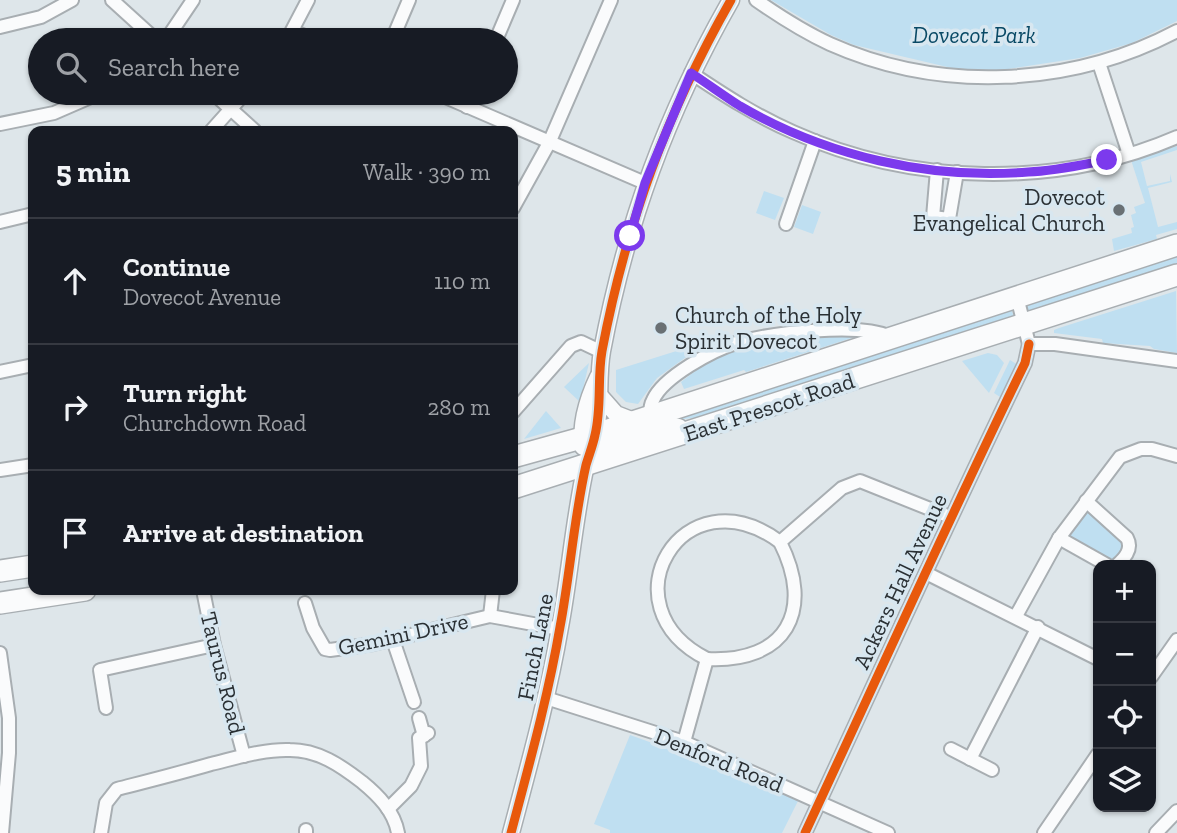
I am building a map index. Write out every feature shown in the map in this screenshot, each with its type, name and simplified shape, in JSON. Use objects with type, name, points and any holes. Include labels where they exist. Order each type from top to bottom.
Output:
[{"type":"highway","name":"East Prescot Road","points":[[518,456],[590,439],[642,418],[1177,245]]},
{"type":"highway","name":"East Prescot Road","points":[[518,487],[1027,334],[1177,275]]},
{"type":"highway","points":[[0,571],[28,567]]},
{"type":"highway","points":[[0,603],[52,595]]},
{"type":"street","points":[[0,27],[41,17],[72,0]]},
{"type":"street","points":[[112,0],[143,28]]},
{"type":"street","points":[[174,28],[193,0]]},
{"type":"street","points":[[294,28],[308,0]]},
{"type":"street","points":[[397,28],[409,0]]},
{"type":"street","points":[[501,28],[513,0]]},
{"type":"street","points":[[518,199],[549,143],[611,0]]},
{"type":"street","points":[[590,439],[601,397],[599,375],[602,352],[645,183],[691,73],[731,0]]},
{"type":"street","points":[[756,0],[827,43],[850,52],[925,72],[982,78],[1058,72],[1142,48],[1177,31]]},
{"type":"street","points":[[1099,62],[1129,154]]},
{"type":"street","points":[[691,73],[748,110],[814,141],[875,160],[937,170],[1004,173],[1048,170],[1129,154],[1177,137]]},
{"type":"street","points":[[0,124],[54,113],[72,105]]},
{"type":"street","points":[[226,105],[250,126]]},
{"type":"street","points":[[216,126],[235,105]]},
{"type":"street","points":[[463,105],[510,126]]},
{"type":"street","points":[[518,129],[645,183]]},
{"type":"street","points":[[786,224],[814,141]]},
{"type":"street","points":[[937,170],[933,217],[949,219],[957,172]]},
{"type":"street","points":[[0,222],[28,215]]},
{"type":"street","points":[[1017,297],[1027,334]]},
{"type":"street","name":"East Prescot Road","points":[[642,418],[663,387],[700,359],[736,343],[852,329],[867,330],[891,338]]},
{"type":"street","name":"East Prescot Road","points":[[1027,334],[1055,344],[1177,361]]},
{"type":"street","name":"Ackers Hall Avenue","points":[[805,833],[950,517],[1025,363],[1027,334]]},
{"type":"street","points":[[518,406],[571,346],[581,342],[602,352]]},
{"type":"street","points":[[0,372],[28,366]]},
{"type":"street","points":[[590,439],[589,395],[599,375]]},
{"type":"street","points":[[601,397],[616,414],[642,418]]},
{"type":"street","points":[[590,439],[605,446],[674,426],[693,432]]},
{"type":"street","name":"Finch Lane","points":[[511,833],[546,698],[560,629],[590,439]]},
{"type":"street","points":[[1016,616],[1059,538],[1119,457],[1141,449],[1177,456]]},
{"type":"street","points":[[0,470],[28,467]]},
{"type":"street","points":[[556,476],[573,490],[580,504]]},
{"type":"street","points":[[780,542],[842,488],[860,481],[950,517]]},
{"type":"street","points":[[1086,501],[1130,543],[1128,552],[1121,560]]},
{"type":"street","points":[[713,521],[742,523],[763,530],[780,542],[791,563],[796,599],[786,629],[776,641],[759,653],[744,657],[707,659],[692,651],[660,610],[657,587],[660,569],[670,548],[688,530],[713,521]]},
{"type":"street","points":[[1059,538],[1098,560]]},
{"type":"street","points":[[926,573],[1093,656]]},
{"type":"street","name":"Taurus Road","points":[[204,595],[214,645],[244,756]]},
{"type":"street","name":"Gemini Drive","points":[[489,616],[492,595]]},
{"type":"street","name":"Gemini Drive","points":[[305,603],[313,628],[325,649],[355,648],[489,616],[560,629]]},
{"type":"street","points":[[970,759],[1038,627]]},
{"type":"street","points":[[393,640],[414,702]]},
{"type":"street","points":[[1156,670],[1177,640]]},
{"type":"street","points":[[106,708],[100,670],[214,645]]},
{"type":"street","points":[[0,653],[9,730],[2,833]]},
{"type":"street","points":[[684,743],[707,659]]},
{"type":"street","name":"Denford Road","points":[[546,698],[684,743],[888,833]]},
{"type":"street","points":[[388,809],[411,786],[421,766],[419,738],[426,735],[419,718]]},
{"type":"street","points":[[101,833],[106,803],[117,789],[244,756],[289,749],[318,755],[335,762],[365,785],[388,809],[398,833]]},
{"type":"street","points":[[951,749],[992,770]]},
{"type":"street","points":[[1044,833],[1093,761]]},
{"type":"street","points":[[1156,833],[1177,811]]},
{"type":"green space","name":"Dovecot Park","points":[[771,0],[1177,0],[1177,21],[1132,43],[1080,58],[1002,70],[960,70],[854,45],[831,35]]},
{"type":"green space","points":[[1177,146],[1177,150],[1141,162],[1147,186],[1170,181],[1170,174],[1172,182],[1148,188],[1158,227],[1177,222],[1177,229],[1156,235],[1157,239],[1114,251],[1112,239],[1132,233],[1131,228],[1134,227],[1131,215],[1136,213],[1134,207],[1145,203],[1131,160]]},
{"type":"green space","points":[[764,191],[784,198],[775,220],[756,213]]},
{"type":"green space","points":[[802,205],[821,212],[813,234],[794,227]]},
{"type":"green space","points":[[1177,251],[1177,265],[1029,313],[1025,300]]},
{"type":"green space","points":[[1176,291],[1177,353],[1150,346],[1103,343],[1102,339],[1054,333],[1054,330],[1059,328]]},
{"type":"green space","points":[[1010,306],[1014,317],[700,417],[676,420],[673,416]]},
{"type":"green space","points":[[860,332],[861,335],[746,372],[744,370],[684,389],[681,382],[714,359],[751,344]]},
{"type":"green space","points":[[721,337],[689,355],[657,378],[638,404],[626,402],[616,392],[616,370]]},
{"type":"green space","points":[[988,353],[997,355],[1004,363],[989,393],[962,361]]},
{"type":"green space","points":[[1010,360],[1018,365],[1003,397],[1000,397],[994,393]]},
{"type":"green space","points":[[589,363],[580,402],[564,387]]},
{"type":"green space","points":[[546,411],[561,428],[524,439]]},
{"type":"green space","points":[[1089,510],[1124,541],[1125,548],[1110,560],[1068,539]]},
{"type":"green space","points":[[630,735],[714,765],[798,801],[782,833],[610,833],[610,830],[594,824]]},
{"type":"cycle path","points":[[511,833],[555,653],[582,485],[597,424],[602,351],[623,258],[668,127],[731,0]]},
{"type":"cycle path","points":[[805,833],[1025,363],[1029,344]]},
{"type":"place","name":"Dovecot Evangelical Church","points":[[1119,210]]},
{"type":"place","name":"Church of the Holy Spirit Dovecot","points":[[661,328]]},
{"type":"route","points":[[630,236],[645,183],[691,73],[766,119],[814,141],[875,160],[980,174],[1027,173],[1107,160]]}]
